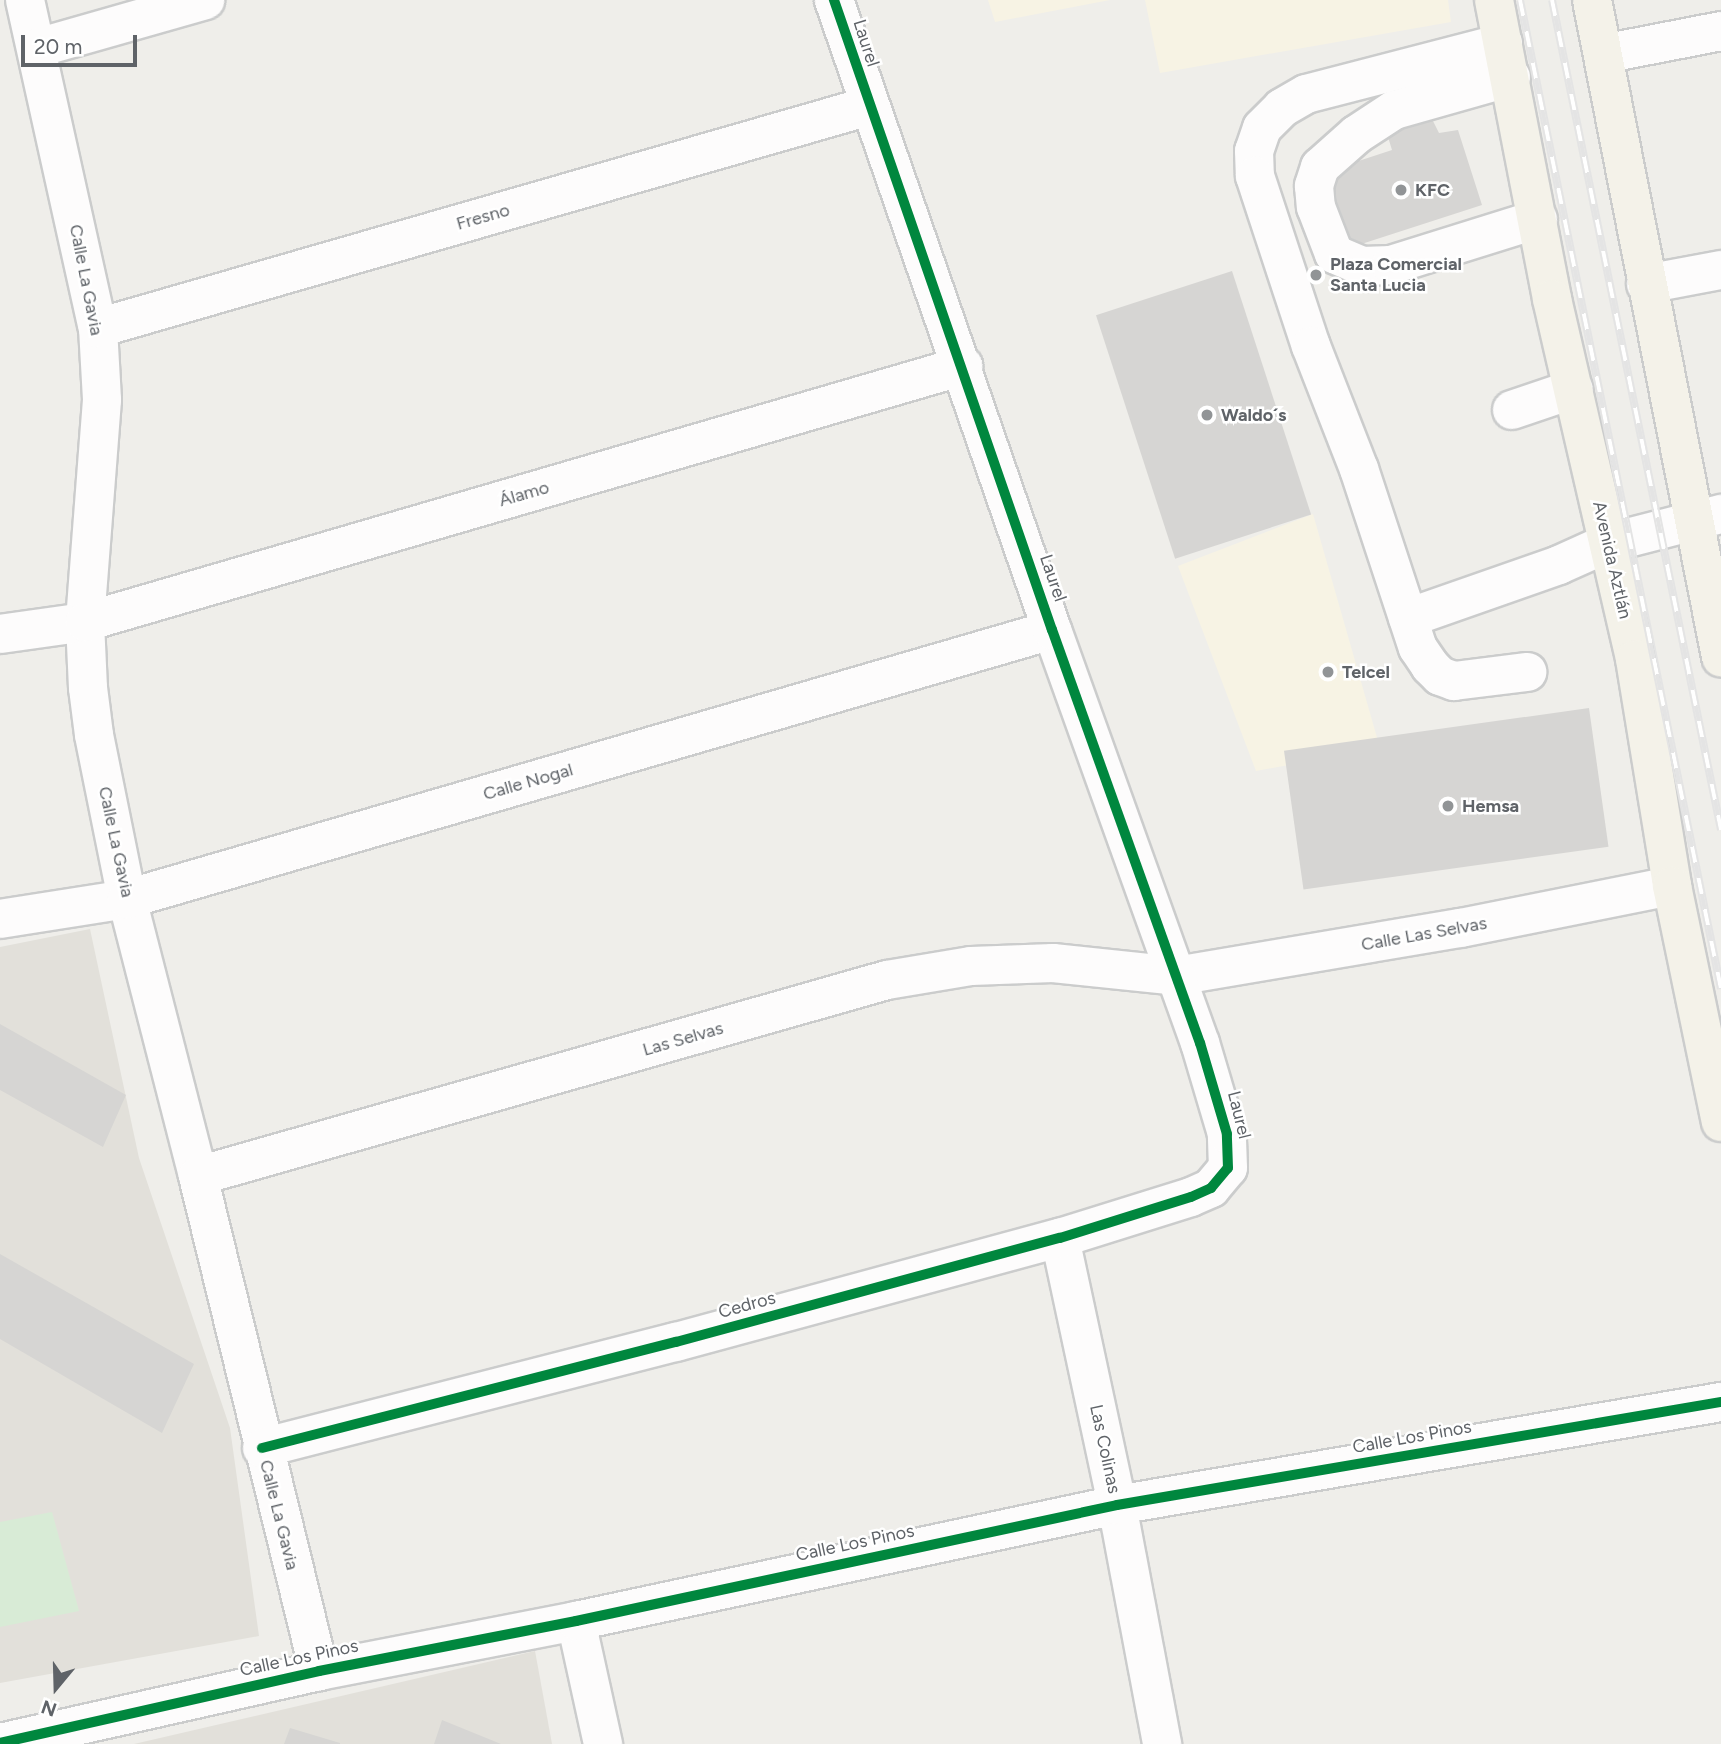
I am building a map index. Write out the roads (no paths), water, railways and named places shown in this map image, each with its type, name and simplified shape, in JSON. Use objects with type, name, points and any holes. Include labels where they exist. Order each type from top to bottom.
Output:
[{"type":"main road","name":"Avenida Aztlán","points":[[1494,0],[1574,389],[1635,659],[1672,886],[1721,1122]]},
{"type":"main road","points":[[1592,0],[1646,284],[1707,516],[1721,657]]},
{"type":"street","name":"Calle La Gavia","points":[[24,0],[37,48],[98,328],[102,400],[85,622],[88,688],[94,736],[127,899],[319,1671]]},
{"type":"street","points":[[37,48],[205,0]]},
{"type":"street","name":"Laurel","points":[[834,0],[869,106],[963,366],[1052,631],[1176,976],[1227,1134],[1228,1168]]},
{"type":"street","points":[[1603,54],[1721,31]]},
{"type":"street","points":[[1507,60],[1394,110],[1375,122],[1320,167],[1314,186],[1316,207],[1334,254],[1362,266],[1391,265],[1538,219]]},
{"type":"street","points":[[1507,60],[1306,94],[1282,108],[1262,128],[1254,151],[1259,190],[1418,648],[1440,676],[1464,681],[1527,672]]},
{"type":"street","name":"Fresno","points":[[98,328],[869,106]]},
{"type":"street","points":[[1646,284],[1721,270]]},
{"type":"street","name":"Álamo","points":[[0,634],[85,622],[963,366]]},
{"type":"street","points":[[1512,410],[1574,389]]},
{"type":"street","points":[[1408,618],[1559,565],[1608,543],[1707,516]]},
{"type":"street","name":"Calle Nogal","points":[[0,919],[127,899],[1052,631]]},
{"type":"street","name":"Calle Las Selvas","points":[[1176,976],[1461,928],[1672,886]]},
{"type":"street","name":"Las Selvas","points":[[198,1176],[887,980],[971,966],[1053,963],[1176,976]]},
{"type":"street","name":"Cedros","points":[[262,1448],[676,1342],[1060,1238],[1191,1197],[1211,1188],[1228,1168]]},
{"type":"street","name":"Las Colinas","points":[[1060,1238],[1117,1505],[1162,1744]]},
{"type":"street","name":"Calle Los Pinos","points":[[0,1743],[319,1671],[576,1621],[1117,1505],[1721,1402]]},
{"type":"street","points":[[576,1621],[603,1744]]},
{"type":"railway","points":[[1520,0],[1721,989]]},
{"type":"railway","points":[[1552,0],[1721,830]]},
{"type":"place","name":"KFC","points":[[1401,190]]},
{"type":"place","name":"Plaza Comercial Santa Lucia","points":[[1316,275]]},
{"type":"place","name":"Waldo´s","points":[[1207,415]]},
{"type":"place","name":"Telcel","points":[[1328,672]]},
{"type":"place","name":"Hemsa","points":[[1448,806]]}]
